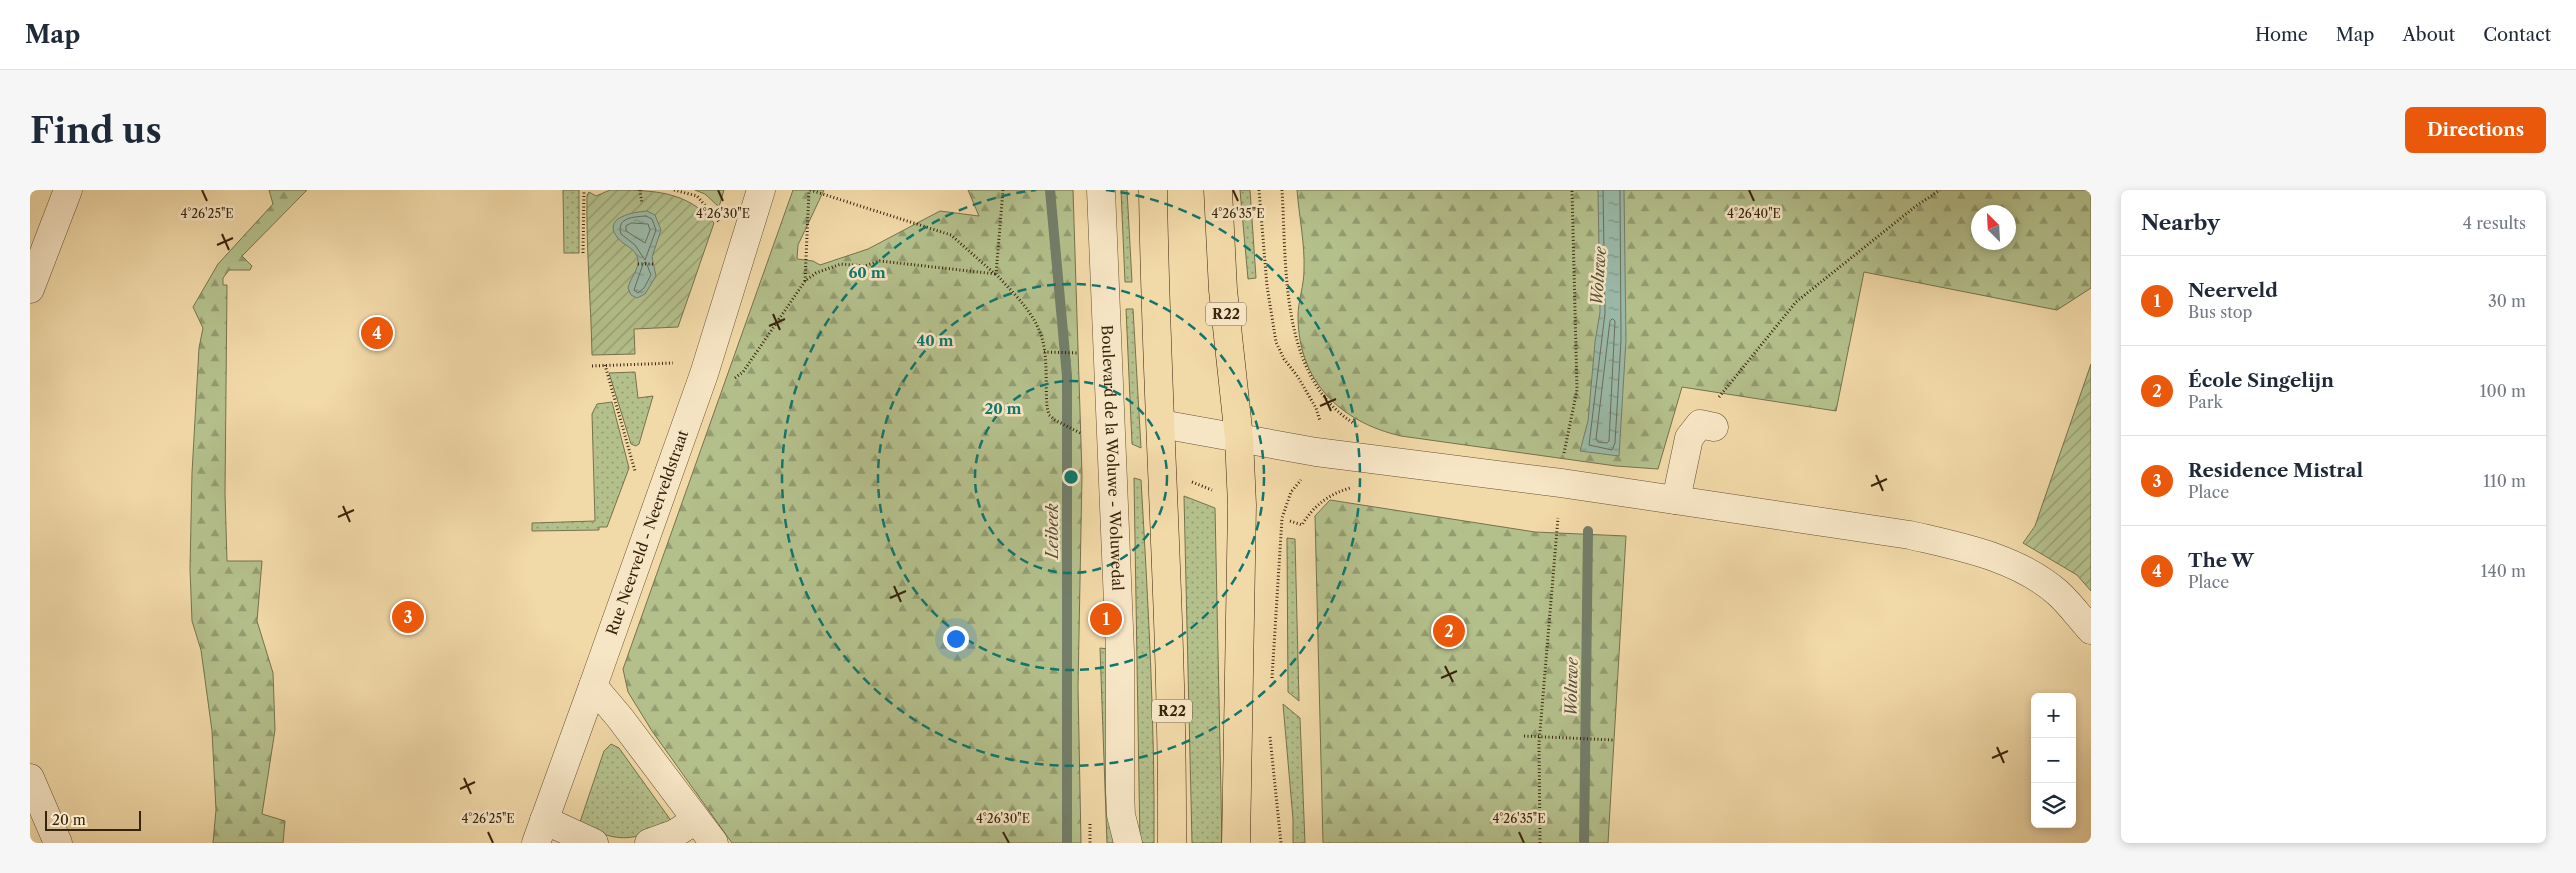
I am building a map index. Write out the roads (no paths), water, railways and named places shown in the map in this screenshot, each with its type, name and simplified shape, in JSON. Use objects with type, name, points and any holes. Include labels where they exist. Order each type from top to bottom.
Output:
[{"type":"highway","name":"R22","points":[[1153,190],[1154,284],[1173,716],[1172,843]]},
{"type":"highway","name":"R22","points":[[1218,190],[1223,290],[1239,438],[1242,505],[1236,843]]},
{"type":"street","points":[[30,289],[68,190]]},
{"type":"street","name":"Rue Neerveld - Neerveldstraat","points":[[540,832],[704,374],[762,190]]},
{"type":"street","name":"Boulevard de la Woluwe - Woluwedal","points":[[1101,190],[1120,652],[1120,792],[1121,815],[1128,843]]},
{"type":"street","points":[[1161,424],[1316,452],[1676,500],[1910,535],[1966,548],[2017,566],[2058,593],[2091,630]]},
{"type":"street","points":[[1676,500],[1689,438],[1700,424],[1714,426]]},
{"type":"street","points":[[592,686],[620,718],[714,843]]},
{"type":"street","points":[[30,778],[58,843]]},
{"type":"street","points":[[649,843],[674,834],[696,820]]},
{"type":"street","points":[[540,832],[594,843]]},
{"type":"water","points":[[1598,190],[1624,190],[1626,340],[1619,456],[1580,451],[1588,421],[1595,342],[1600,312]]},
{"type":"water","points":[[647,211],[655,215],[661,230],[652,257],[656,276],[645,294],[637,298],[631,295],[628,288],[637,267],[638,259],[632,249],[622,243],[613,230],[616,220],[628,214]]},
{"type":"waterway","name":"Leibeek","points":[[1050,190],[1067,376],[1067,843]]},
{"type":"waterway","name":"Woluwe","points":[[1584,843],[1588,531]]},
{"type":"place","name":"The W","points":[[377,333]]},
{"type":"place","name":"Residence Mistral","points":[[408,617]]},
{"type":"place","name":"Neerveld","points":[[1106,619]]},
{"type":"place","name":"École Singelijn","points":[[1449,631]]}]
